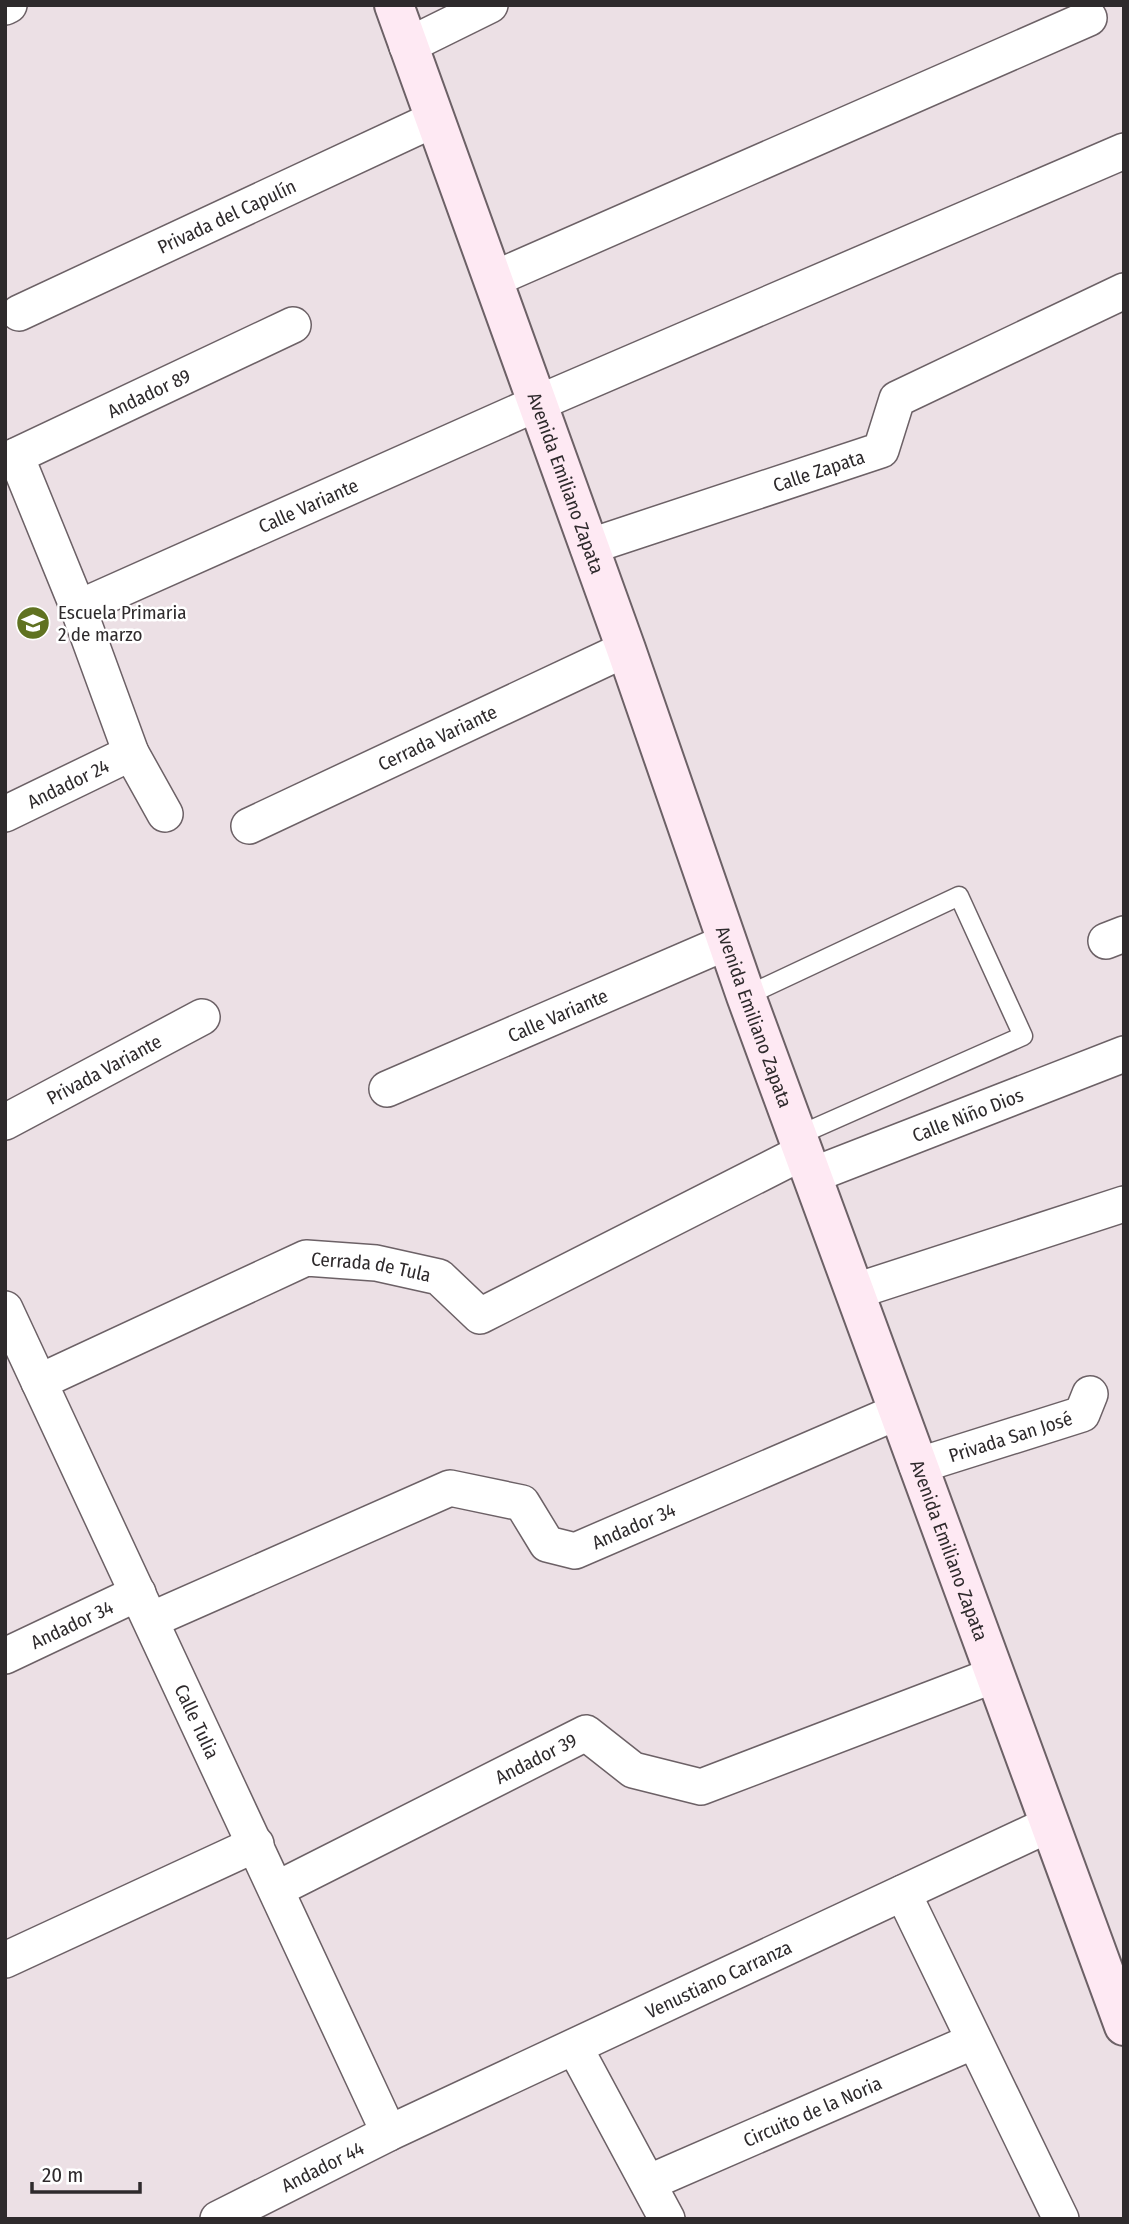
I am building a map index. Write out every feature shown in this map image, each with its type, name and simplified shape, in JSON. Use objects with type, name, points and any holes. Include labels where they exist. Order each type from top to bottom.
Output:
[{"type":"main road","name":"Avenida Emiliano Zapata","points":[[394,5],[626,649],[746,996],[1124,2026]]},
{"type":"street","points":[[407,46],[490,5]]},
{"type":"street","points":[[494,279],[1089,18]]},
{"type":"street","name":"Privada del Capulín","points":[[19,313],[435,119]]},
{"type":"street","name":"Calle Variante","points":[[78,608],[538,403],[1124,151]]},
{"type":"street","name":"Calle Zapata","points":[[588,547],[881,450],[897,399],[1124,291]]},
{"type":"street","name":"Andador 89","points":[[10,459],[293,325]]},
{"type":"street","points":[[10,459],[78,608],[131,753],[165,814]]},
{"type":"street","name":"Cerrada Variante","points":[[249,826],[626,649]]},
{"type":"street","name":"Andador 24","points":[[5,814],[131,753]]},
{"type":"street","name":"Calle Variante","points":[[387,1089],[727,942]]},
{"type":"street","name":"Privada Variante","points":[[5,1122],[202,1017]]},
{"type":"street","name":"Calle Niño Dios","points":[[804,1154],[1124,1054]]},
{"type":"street","name":"Cerrada de Tula","points":[[23,1366],[306,1258],[376,1262],[439,1277],[480,1316],[804,1154]]},
{"type":"street","points":[[856,1291],[1124,1205]]},
{"type":"street","name":"Calle Tulia","points":[[5,1309],[23,1366],[145,1607],[389,2133]]},
{"type":"street","name":"Privada San José","points":[[917,1466],[1082,1414],[1090,1394]]},
{"type":"street","name":"Andador 34","points":[[5,1656],[145,1607],[450,1488],[522,1503],[547,1544],[575,1551],[897,1412]]},
{"type":"street","name":"Andador 39","points":[[277,1889],[586,1733],[633,1770],[701,1787],[994,1675]]},
{"type":"street","name":"Venustiano Carranza","points":[[389,2133],[1048,1825]]},
{"type":"street","points":[[5,1960],[256,1844]]},
{"type":"street","points":[[903,1893],[1061,2219]]},
{"type":"street","name":"Circuito de la Noria","points":[[650,2182],[974,2041]]},
{"type":"street","points":[[575,2048],[650,2182],[667,2219]]},
{"type":"street","name":"Andador 44","points":[[218,2219],[389,2133]]},
{"type":"lane","points":[[746,996],[959,897],[1023,1036],[804,1154]]},
{"type":"place","name":"Escuela Primaria 2 de marzo","points":[[33,623]]}]
